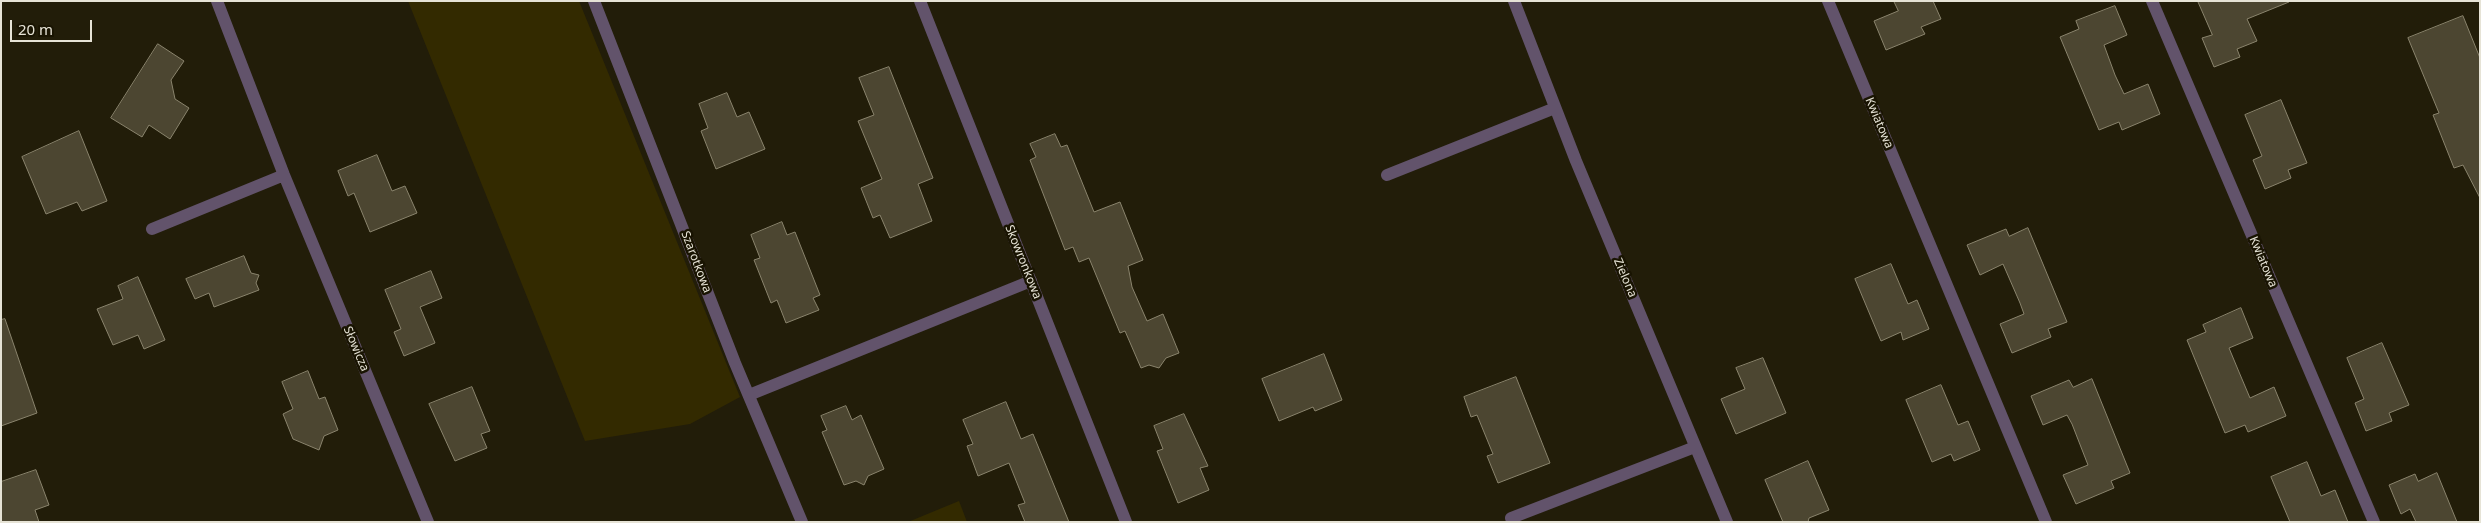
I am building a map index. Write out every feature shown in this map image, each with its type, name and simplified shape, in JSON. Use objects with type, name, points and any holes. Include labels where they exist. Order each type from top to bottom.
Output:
[{"type":"street","name":"Słowicza","points":[[217,1],[284,175],[428,522]]},
{"type":"street","name":"Szarotkowa","points":[[594,1],[749,395],[802,522]]},
{"type":"street","name":"Skowronkowa","points":[[920,1],[1126,522]]},
{"type":"street","name":"Zielona","points":[[1514,1],[1555,108],[1726,522]]},
{"type":"street","name":"Kwiatowa","points":[[1828,1],[2046,522]]},
{"type":"street","name":"Kwiatowa","points":[[2152,1],[2374,522]]},
{"type":"street","points":[[1387,175],[1555,108]]},
{"type":"street","points":[[152,229],[284,175]]},
{"type":"street","points":[[749,395],[1031,281]]},
{"type":"street","points":[[1511,518],[1695,447]]},
{"type":"shaded area","points":[[408,1],[579,1],[740,397],[690,424],[585,441]]},
{"type":"shaded area","points":[[959,501],[967,522],[908,522]]},
{"type":"building","points":[[1894,1],[1933,1],[1941,19],[1921,27],[1925,34],[1886,50],[1874,21],[1898,11]]},
{"type":"building","points":[[2198,1],[2289,2],[2247,19],[2257,41],[2237,49],[2240,57],[2214,67],[2202,38],[2212,35]]},
{"type":"building","points":[[2115,6],[2127,35],[2104,45],[2115,75],[2124,94],[2148,84],[2160,114],[2122,130],[2119,122],[2099,130],[2060,37],[2079,29],[2076,21]]},
{"type":"building","points":[[2463,16],[2480,58],[2480,198],[2463,165],[2454,168],[2433,115],[2439,113],[2408,38]]},
{"type":"building","points":[[158,44],[184,61],[171,80],[175,99],[189,108],[170,139],[149,125],[142,137],[111,118]]},
{"type":"building","points":[[889,67],[933,178],[918,184],[932,221],[890,238],[880,215],[873,218],[861,188],[882,179],[858,121],[874,115],[859,78]]},
{"type":"building","points":[[727,93],[737,117],[749,112],[765,149],[716,169],[701,131],[708,128],[699,104]]},
{"type":"building","points":[[2281,100],[2307,163],[2288,170],[2291,178],[2265,189],[2253,160],[2262,156],[2245,115]]},
{"type":"building","points":[[79,131],[107,201],[82,211],[77,202],[46,214],[22,157]]},
{"type":"building","points":[[1055,134],[1061,147],[1067,145],[1094,212],[1120,202],[1143,260],[1128,266],[1132,287],[1147,321],[1163,314],[1179,353],[1166,358],[1159,368],[1149,365],[1141,368],[1125,331],[1120,333],[1089,258],[1079,262],[1073,247],[1065,250],[1030,160],[1036,157],[1030,144]]},
{"type":"building","points":[[377,155],[392,191],[405,186],[417,213],[370,232],[354,193],[348,196],[338,171]]},
{"type":"building","points":[[782,222],[787,235],[795,232],[820,295],[813,298],[819,310],[786,323],[777,300],[771,303],[754,260],[760,258],[751,235]]},
{"type":"building","points":[[2028,228],[2067,322],[2048,329],[2051,337],[2012,353],[2000,324],[2024,314],[2020,303],[2003,264],[1980,275],[1967,245],[2006,229],[2009,236]]},
{"type":"building","points":[[244,256],[251,273],[259,275],[256,283],[259,290],[214,307],[209,293],[195,299],[186,279]]},
{"type":"building","points":[[1891,264],[1908,304],[1917,300],[1929,329],[1903,340],[1901,332],[1881,341],[1855,279]]},
{"type":"building","points":[[431,271],[442,298],[420,307],[435,343],[404,356],[394,332],[401,329],[385,290]]},
{"type":"building","points":[[138,277],[165,340],[144,349],[138,335],[113,345],[97,309],[123,299],[118,286]]},
{"type":"building","points":[[2241,308],[2253,338],[2229,348],[2239,372],[2250,398],[2274,387],[2286,416],[2248,432],[2245,425],[2225,433],[2187,340],[2206,332],[2203,325]]},
{"type":"building","points":[[5,319],[37,413],[1,426],[1,320]]},
{"type":"building","points":[[2382,343],[2409,405],[2389,413],[2392,421],[2366,431],[2355,403],[2364,399],[2347,358]]},
{"type":"building","points":[[1324,354],[1342,400],[1315,411],[1313,407],[1279,421],[1262,379]]},
{"type":"building","points":[[1763,358],[1786,413],[1736,434],[1721,399],[1745,389],[1736,368]]},
{"type":"building","points":[[308,371],[319,399],[325,397],[338,430],[324,436],[319,450],[293,439],[283,414],[293,409],[282,382]]},
{"type":"building","points":[[1516,377],[1550,463],[1498,483],[1487,456],[1493,454],[1477,415],[1471,417],[1464,397]]},
{"type":"building","points":[[2092,379],[2130,473],[2111,481],[2114,488],[2076,504],[2063,475],[2088,465],[2072,424],[2067,415],[2043,425],[2031,396],[2069,380],[2073,387]]},
{"type":"building","points":[[1941,385],[1958,425],[1968,421],[1980,450],[1954,461],[1951,454],[1932,462],[1906,400]]},
{"type":"building","points":[[472,387],[490,431],[481,434],[487,448],[455,461],[429,404]]},
{"type":"building","points":[[1006,402],[1021,439],[1033,434],[1069,522],[1025,522],[1018,505],[1025,503],[1009,463],[978,476],[967,446],[973,444],[963,420]]},
{"type":"building","points":[[846,406],[852,420],[861,415],[884,469],[868,476],[864,485],[856,481],[844,485],[822,432],[827,430],[821,416]]},
{"type":"building","points":[[1184,414],[1208,466],[1200,468],[1209,490],[1178,503],[1157,451],[1163,449],[1154,426]]},
{"type":"building","points":[[1808,461],[1829,510],[1809,518],[1808,522],[1783,522],[1765,480]]},
{"type":"building","points":[[2307,462],[2321,496],[2335,490],[2348,522],[2290,522],[2271,477]]},
{"type":"building","points":[[36,470],[49,505],[35,510],[39,522],[1,522],[1,482]]},
{"type":"building","points":[[2437,473],[2457,522],[2416,522],[2410,509],[2401,514],[2389,485],[2415,474],[2418,481]]}]
